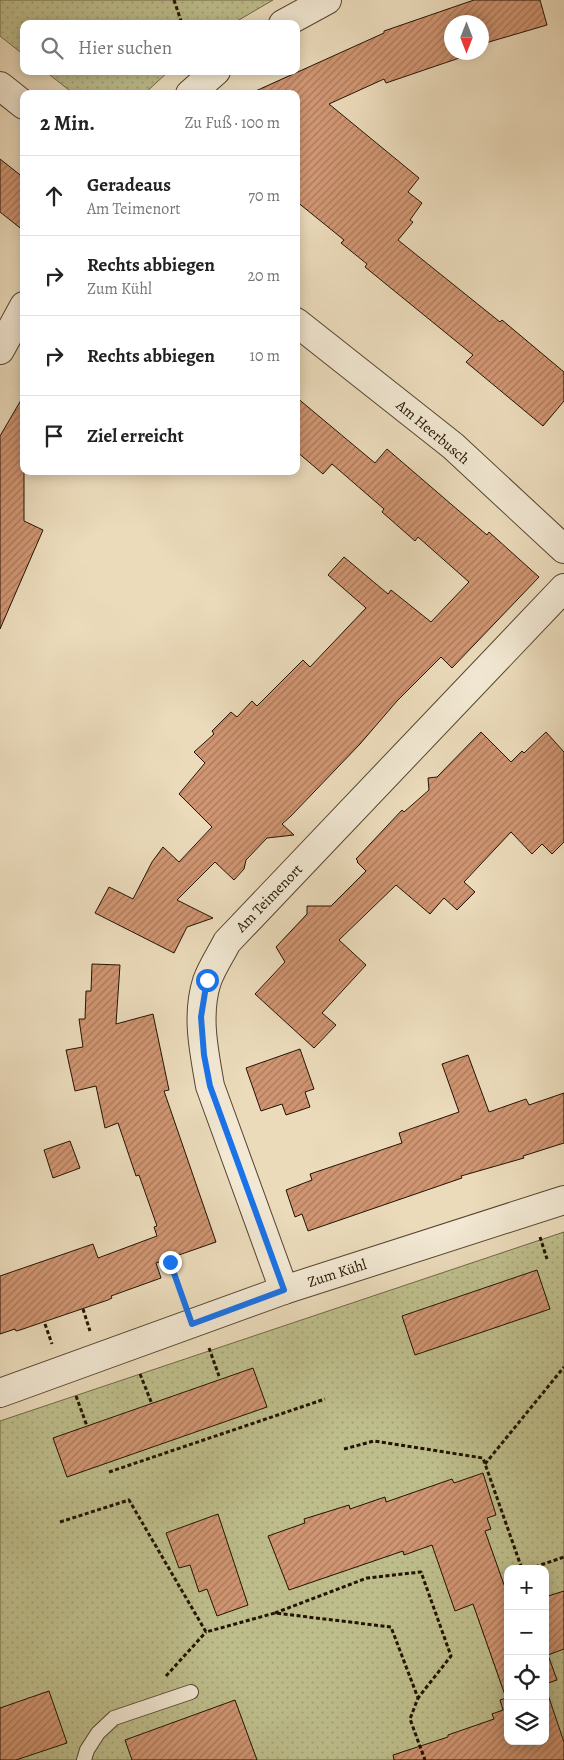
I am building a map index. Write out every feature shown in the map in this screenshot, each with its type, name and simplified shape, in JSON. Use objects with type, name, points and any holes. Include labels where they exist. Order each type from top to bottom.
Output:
[{"type":"street","points":[[290,20],[327,0]]},
{"type":"street","points":[[195,90],[211,75]]},
{"type":"street","points":[[0,86],[20,102]]},
{"type":"street","points":[[0,350],[20,313]]},
{"type":"street","name":"Am Heerbusch","points":[[300,325],[453,446],[564,549]]},
{"type":"street","name":"Am Teimenort","points":[[284,1290],[210,1086],[204,1055],[201,1017],[207,980],[227,942],[564,588]]},
{"type":"street","name":"Zum Kühl","points":[[0,1393],[284,1290],[564,1200]]},
{"type":"lane","points":[[84,1760],[87,1750],[98,1733],[114,1718],[191,1692]]},
{"type":"path","points":[[174,0],[181,20]]},
{"type":"path","points":[[170,1262],[192,1324]]},
{"type":"path","points":[[485,1464],[564,1367]]},
{"type":"path","points":[[109,1472],[325,1400]]},
{"type":"path","points":[[344,1449],[374,1441],[483,1458],[521,1565]]},
{"type":"path","points":[[60,1522],[129,1500],[206,1632]]},
{"type":"path","points":[[541,1565],[564,1557]]},
{"type":"path","points":[[135,1710],[206,1632],[275,1614],[367,1578],[421,1572],[450,1656],[418,1698],[410,1719],[425,1760]]},
{"type":"path","points":[[275,1614],[391,1627],[418,1698]]},
{"type":"green space","points":[[0,0],[273,0],[239,20],[20,20],[20,52],[0,36]]},
{"type":"green space","points":[[50,75],[165,75],[148,90],[69,90]]},
{"type":"green space","points":[[564,1232],[564,1760],[0,1760],[0,1421]]},
{"type":"building","points":[[474,0],[540,0],[547,25],[489,42],[489,15],[444,15],[444,60],[453,60],[386,83],[384,79],[329,104],[419,178],[408,192],[422,203],[410,220],[413,222],[398,240],[500,322],[502,320],[564,372],[564,401],[543,426],[466,362],[473,355],[365,267],[367,264],[341,243],[344,240],[300,204],[300,90],[258,90],[291,75],[300,75],[300,71],[384,33],[384,31]]},
{"type":"building","points":[[0,159],[20,175],[20,228],[0,212]]},
{"type":"building","points":[[300,400],[375,463],[387,449],[487,535],[489,532],[539,577],[452,668],[441,657],[397,701],[360,744],[282,824],[294,835],[267,838],[246,860],[244,869],[234,880],[215,862],[177,900],[213,918],[187,927],[174,953],[95,913],[109,887],[133,899],[152,862],[163,847],[179,862],[212,827],[179,794],[205,763],[194,752],[214,734],[212,731],[231,712],[237,717],[252,701],[257,706],[303,660],[310,667],[366,608],[328,575],[344,557],[388,594],[391,590],[431,622],[469,582],[418,537],[415,541],[382,512],[384,509],[332,464],[323,474],[300,454]]},
{"type":"building","points":[[20,402],[20,475],[24,475],[24,521],[43,530],[0,629],[0,436]]},
{"type":"building","points":[[481,732],[511,762],[522,751],[524,753],[546,732],[564,752],[564,842],[552,854],[542,844],[532,854],[511,832],[464,882],[475,892],[457,910],[444,898],[430,914],[396,885],[339,940],[366,965],[322,1013],[336,1025],[314,1048],[255,994],[285,962],[276,947],[307,914],[307,906],[331,906],[366,871],[356,859],[402,810],[404,812],[429,790],[428,778],[437,777]]},
{"type":"building","points":[[92,964],[120,965],[116,1024],[153,1014],[169,1090],[164,1091],[216,1242],[156,1263],[161,1278],[111,1296],[112,1298],[108,1300],[20,1330],[16,1331],[15,1329],[0,1334],[0,1276],[93,1244],[98,1258],[157,1236],[154,1227],[157,1226],[139,1175],[136,1176],[118,1123],[105,1128],[96,1086],[75,1091],[66,1050],[83,1047],[79,1019],[85,1019],[86,991],[91,991]]},
{"type":"building","points":[[300,1049],[314,1089],[305,1092],[310,1107],[286,1115],[282,1104],[261,1111],[246,1068]]},
{"type":"building","points":[[468,1055],[489,1112],[526,1099],[529,1105],[564,1093],[564,1143],[523,1156],[524,1158],[461,1176],[462,1178],[308,1231],[302,1214],[295,1217],[286,1190],[312,1180],[310,1174],[402,1143],[399,1133],[459,1112],[442,1064]]},
{"type":"building","points":[[70,1141],[80,1168],[53,1178],[44,1150]]},
{"type":"building","points":[[537,1270],[550,1309],[415,1355],[402,1316]]},
{"type":"building","points":[[253,1368],[267,1407],[67,1477],[53,1438]]},
{"type":"building","points":[[483,1473],[496,1515],[487,1518],[491,1529],[485,1531],[504,1585],[504,1692],[473,1604],[455,1611],[432,1545],[404,1555],[403,1551],[289,1590],[268,1536],[305,1523],[304,1519],[349,1505],[350,1509],[385,1497],[386,1502],[452,1479],[454,1483]]},
{"type":"building","points":[[218,1514],[248,1605],[217,1616],[207,1589],[199,1592],[190,1565],[179,1568],[166,1533]]},
{"type":"building","points":[[564,1591],[564,1649],[549,1655],[549,1610],[549,1596]]},
{"type":"building","points":[[549,1658],[557,1680],[549,1683]]},
{"type":"building","points":[[49,1691],[67,1743],[16,1760],[0,1760],[0,1708]]},
{"type":"building","points":[[549,1698],[564,1742],[564,1760],[394,1760],[393,1755],[448,1737],[448,1735],[494,1719],[492,1714],[503,1710],[500,1700],[504,1699],[504,1745],[549,1745]]},
{"type":"building","points":[[235,1700],[257,1760],[132,1760],[125,1740]]},
{"type":"route","points":[[170,1262],[192,1324],[284,1290],[210,1086],[204,1055],[201,1017],[207,980]]}]
